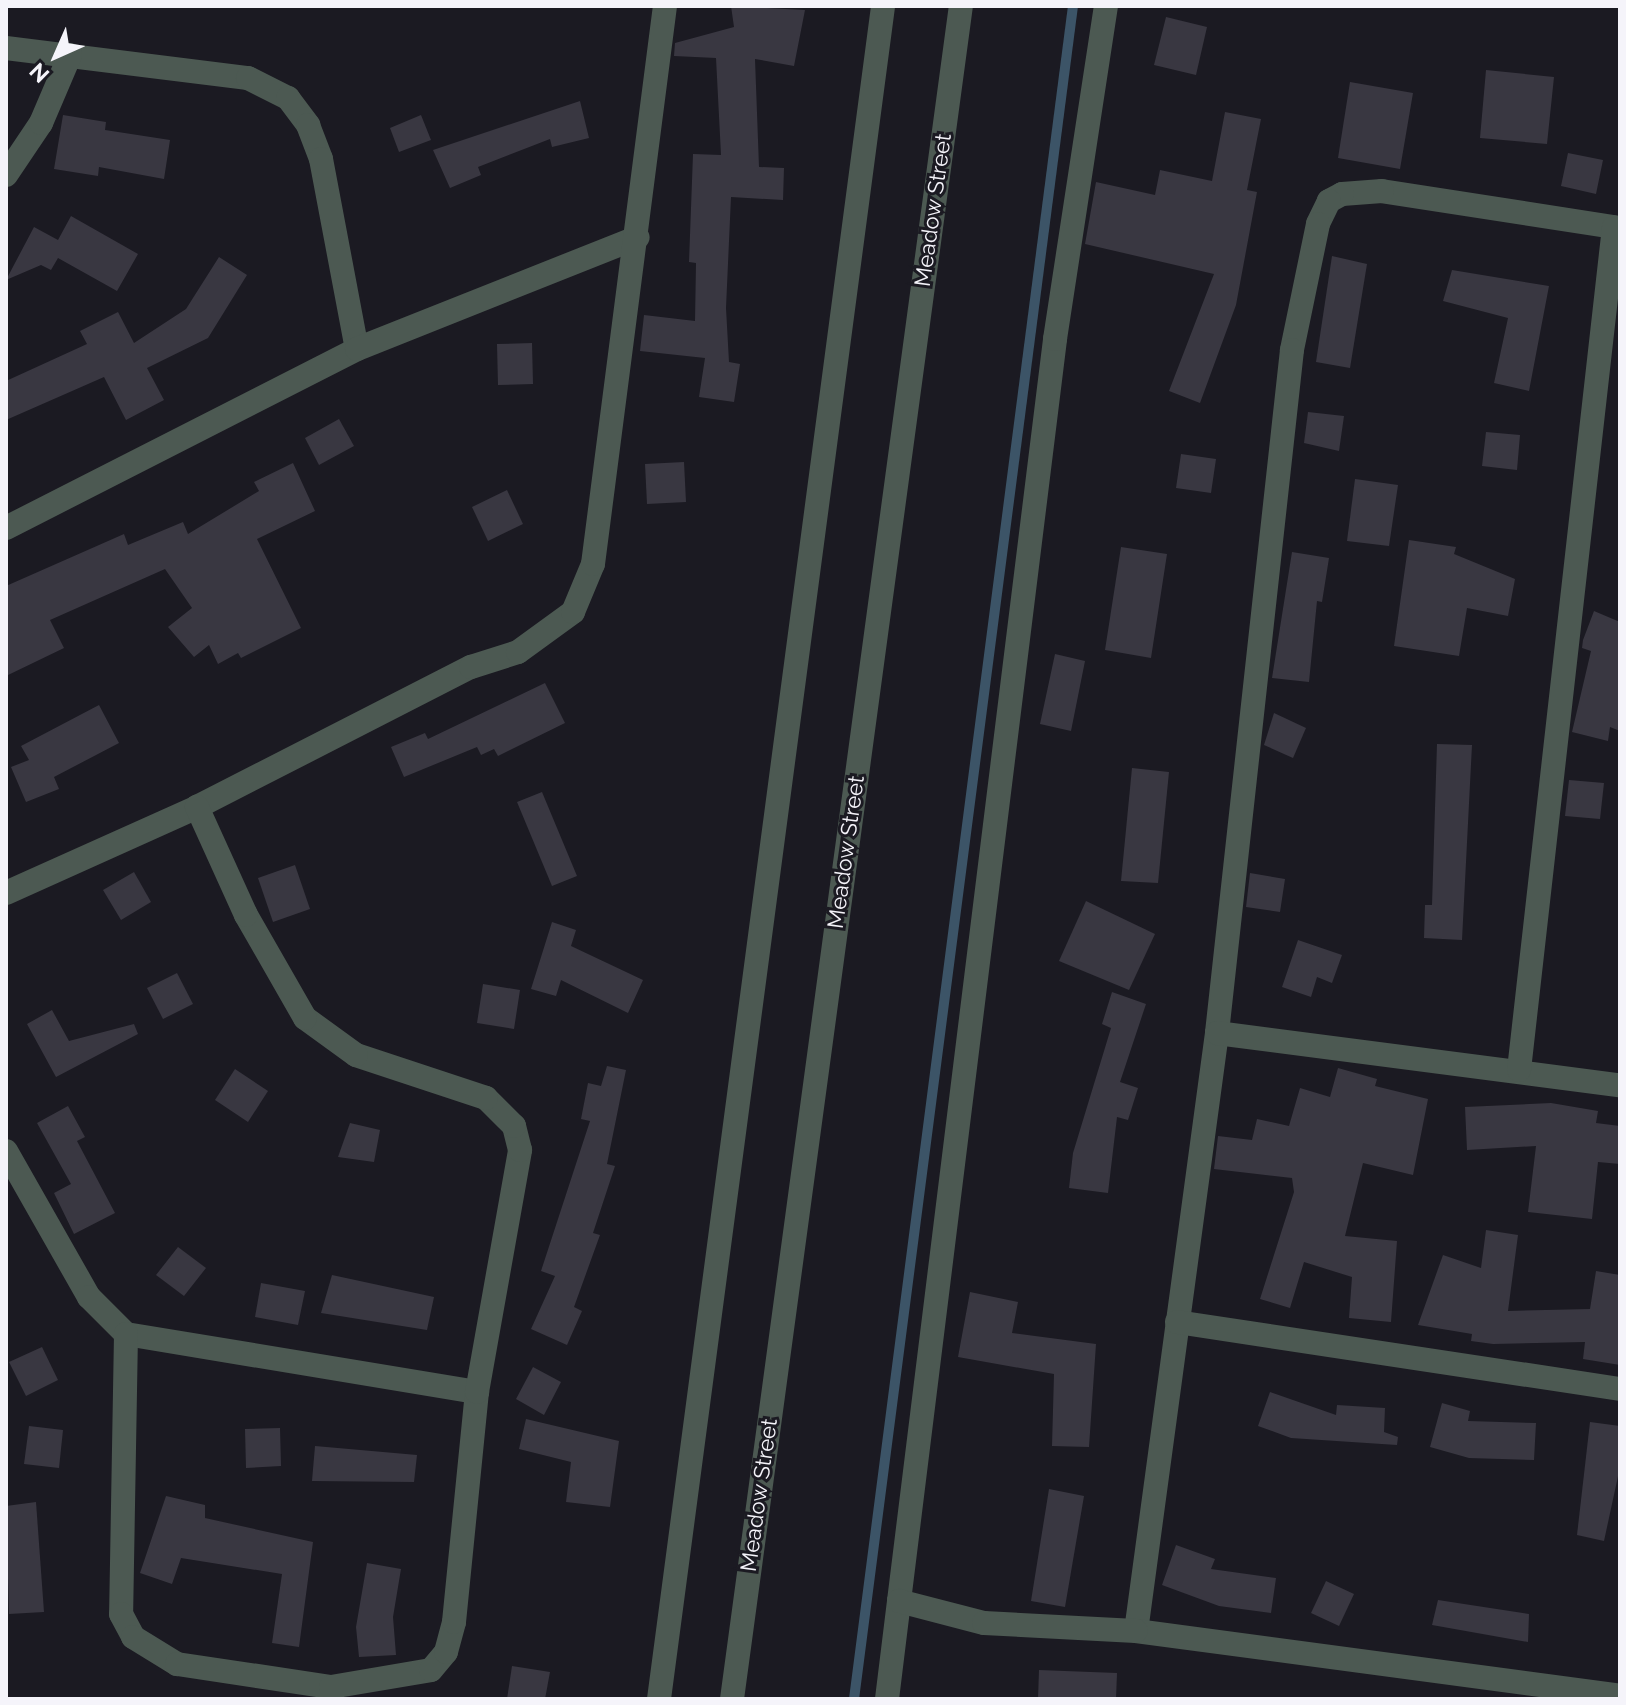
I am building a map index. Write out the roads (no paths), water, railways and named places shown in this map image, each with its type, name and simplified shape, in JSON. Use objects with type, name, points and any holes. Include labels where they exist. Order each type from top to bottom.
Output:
[{"type":"street","points":[[6,893],[197,807],[471,667],[518,652],[573,612],[593,564],[638,237],[665,6]]},
{"type":"street","points":[[659,1699],[883,6]]},
{"type":"street","name":"Meadow Street","points":[[732,1699],[961,6]]},
{"type":"street","points":[[887,1699],[1055,339],[1106,6]]},
{"type":"street","points":[[6,48],[248,78],[288,98],[308,125],[321,159],[357,349]]},
{"type":"street","points":[[6,175],[41,123],[70,55]]},
{"type":"street","points":[[1136,1631],[1217,1033],[1292,350],[1310,250],[1329,201],[1382,191],[1617,228],[1519,1070]]},
{"type":"street","points":[[6,528],[357,349],[638,237]]},
{"type":"street","points":[[126,1334],[121,1614],[148,1652],[177,1664],[331,1687],[431,1670],[446,1652],[454,1622],[477,1392],[520,1150],[514,1126],[486,1098],[356,1055],[305,1018],[246,915],[197,807]]},
{"type":"street","points":[[1217,1033],[1620,1085]]},
{"type":"street","points":[[6,1151],[89,1297],[126,1334],[477,1392]]},
{"type":"street","points":[[1177,1322],[1620,1389]]},
{"type":"street","points":[[899,1601],[984,1623],[1136,1631],[1620,1696]]},
{"type":"waterway","points":[[854,1699],[1073,6]]}]
